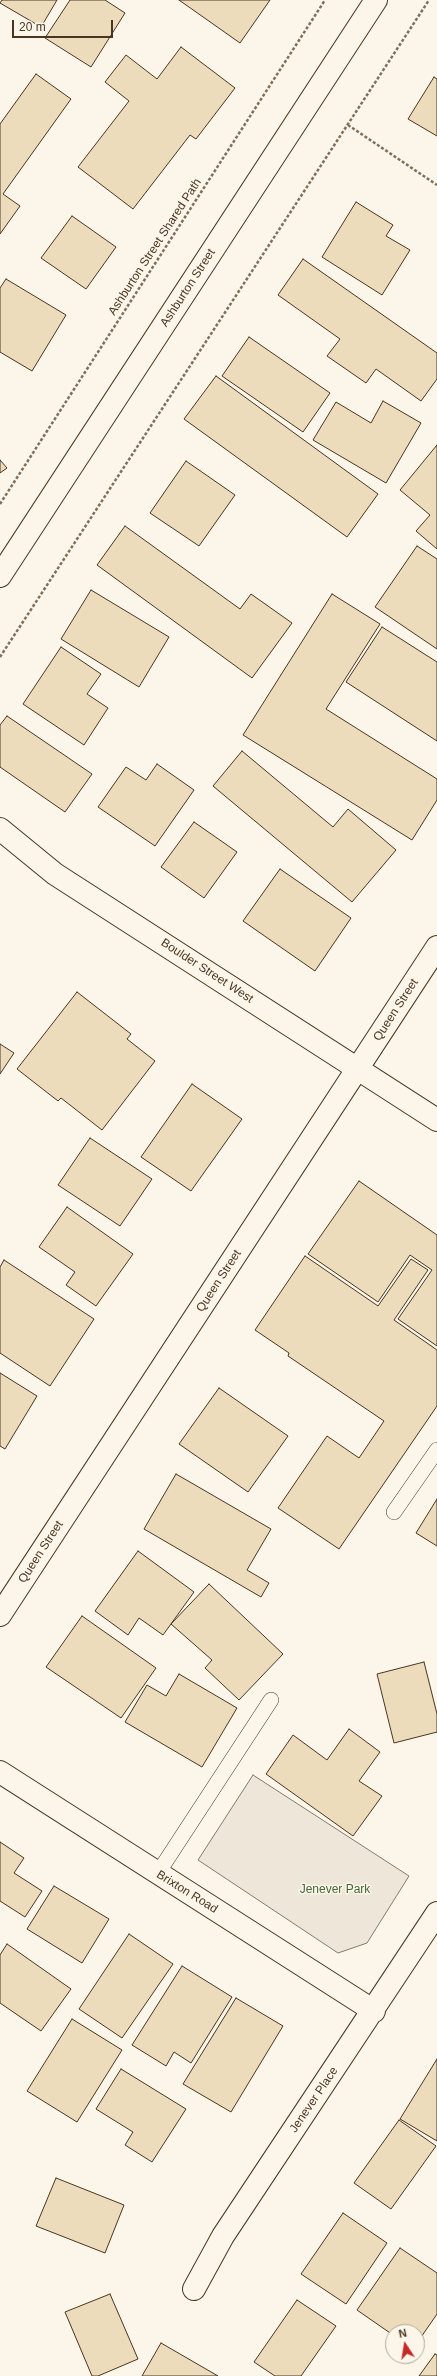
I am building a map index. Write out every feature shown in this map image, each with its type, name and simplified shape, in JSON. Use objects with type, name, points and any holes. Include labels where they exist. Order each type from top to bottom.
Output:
[{"type":"street","name":"Ashburton Street","points":[[0,576],[376,0]]},
{"type":"street","name":"Boulder Street West","points":[[0,829],[55,874],[437,1120]]},
{"type":"street","name":"Boulder Street West","points":[[0,849],[55,874]]},
{"type":"street","name":"Queen Street","points":[[0,1615],[437,947]]},
{"type":"street","name":"Brixton Road","points":[[0,1772],[374,2011]]},
{"type":"street","name":"Jenever Place","points":[[194,2289],[223,2236],[374,2011],[437,1913]]},
{"type":"lane","points":[[394,1512],[437,1450]]},
{"type":"lane","points":[[158,1873],[272,1700]]},
{"type":"path","name":"Ashburton Street Shared Path","points":[[0,504],[325,0]]},
{"type":"path","points":[[0,656],[429,0]]},
{"type":"path","points":[[348,125],[437,185]]},
{"type":"green space","name":"Jenever Park","points":[[253,1775],[409,1876],[367,1943],[338,1953],[198,1860]]},
{"type":"building","points":[[2,0],[57,0],[41,27],[0,3]]},
{"type":"building","points":[[70,0],[105,0],[125,13],[91,67],[45,38]]},
{"type":"building","points":[[179,0],[270,0],[240,43]]},
{"type":"building","points":[[181,47],[235,88],[196,139],[190,135],[133,209],[78,167],[129,101],[105,82],[126,55],[157,79]]},
{"type":"building","points":[[36,74],[71,99],[3,194],[20,206],[0,234],[0,124]]},
{"type":"building","points":[[434,77],[437,79],[437,136],[408,119]]},
{"type":"building","points":[[356,202],[393,225],[386,236],[410,250],[382,295],[322,257]]},
{"type":"building","points":[[72,216],[116,247],[86,289],[41,258]]},
{"type":"building","points":[[303,259],[437,353],[437,379],[421,401],[376,369],[366,383],[327,356],[340,339],[278,295]]},
{"type":"building","points":[[6,279],[66,315],[32,371],[0,352],[0,288]]},
{"type":"building","points":[[249,337],[330,393],[303,432],[222,376]]},
{"type":"building","points":[[216,376],[378,494],[347,537],[184,419]]},
{"type":"building","points":[[383,401],[421,423],[386,483],[313,440],[336,402],[371,423]]},
{"type":"building","points":[[437,445],[437,549],[416,531],[430,515],[400,490]]},
{"type":"building","points":[[0,460],[7,468],[0,473]]},
{"type":"building","points":[[186,461],[235,495],[199,546],[150,513]]},
{"type":"building","points":[[125,526],[240,609],[251,594],[292,623],[252,678],[97,565]]},
{"type":"building","points":[[417,546],[437,559],[437,649],[375,607]]},
{"type":"building","points":[[91,590],[169,637],[139,687],[61,639]]},
{"type":"building","points":[[332,594],[380,624],[326,709],[437,779],[437,800],[412,840],[243,735]]},
{"type":"building","points":[[382,627],[437,662],[437,741],[346,682]]},
{"type":"building","points":[[61,647],[101,674],[87,694],[108,708],[84,745],[23,704]]},
{"type":"building","points":[[7,716],[92,774],[65,812],[0,767],[0,725]]},
{"type":"building","points":[[242,751],[333,827],[348,809],[396,850],[352,902],[213,786]]},
{"type":"building","points":[[157,764],[194,790],[155,846],[98,807],[126,767],[146,780]]},
{"type":"building","points":[[194,822],[237,852],[204,898],[161,867]]},
{"type":"building","points":[[280,869],[351,918],[315,971],[243,921]]},
{"type":"building","points":[[77,992],[131,1034],[127,1039],[155,1061],[102,1130],[61,1098],[58,1101],[17,1069]]},
{"type":"building","points":[[0,1044],[14,1053],[0,1074]]},
{"type":"building","points":[[192,1084],[242,1119],[191,1191],[141,1157]]},
{"type":"building","points":[[90,1138],[152,1179],[120,1226],[58,1185]]},
{"type":"building","points":[[359,1181],[437,1235],[437,1346],[398,1319],[432,1270],[410,1255],[378,1302],[308,1254]]},
{"type":"building","points":[[67,1207],[133,1254],[96,1306],[66,1285],[75,1272],[39,1247]]},
{"type":"building","points":[[305,1256],[378,1306],[411,1259],[428,1270],[394,1320],[437,1350],[437,1406],[339,1549],[278,1508],[327,1436],[359,1458],[384,1421],[288,1356],[289,1353],[255,1330]]},
{"type":"building","points":[[4,1260],[94,1319],[50,1386],[0,1353],[0,1267]]},
{"type":"building","points":[[0,1373],[37,1396],[5,1449],[0,1446]]},
{"type":"building","points":[[219,1388],[288,1436],[248,1492],[179,1444]]},
{"type":"building","points":[[176,1474],[271,1529],[247,1570],[269,1583],[261,1597],[144,1529]]},
{"type":"building","points":[[437,1499],[437,1546],[416,1533]]},
{"type":"building","points":[[138,1551],[194,1592],[163,1635],[139,1618],[128,1635],[95,1611]]},
{"type":"building","points":[[209,1584],[283,1654],[239,1700],[205,1668],[212,1660],[171,1624]]},
{"type":"building","points":[[82,1616],[156,1668],[121,1718],[46,1667]]},
{"type":"building","points":[[424,1662],[437,1714],[437,1732],[394,1743],[377,1674]]},
{"type":"building","points":[[179,1674],[237,1708],[202,1767],[125,1722],[147,1685],[166,1696]]},
{"type":"building","points":[[349,1729],[380,1752],[359,1781],[382,1796],[353,1836],[266,1774],[293,1735],[327,1760]]},
{"type":"building","points":[[0,1842],[24,1858],[14,1873],[42,1891],[25,1917],[0,1901]]},
{"type":"building","points":[[54,1886],[109,1919],[82,1963],[27,1929]]},
{"type":"building","points":[[129,1934],[173,1964],[122,2038],[79,2009]]},
{"type":"building","points":[[7,1944],[71,1989],[41,2031],[0,2003],[0,1955]]},
{"type":"building","points":[[182,1966],[232,1997],[191,2063],[174,2052],[166,2066],[132,2045]]},
{"type":"building","points":[[236,1998],[283,2026],[231,2112],[183,2084]]},
{"type":"building","points":[[72,2019],[122,2050],[77,2122],[27,2091]]},
{"type":"building","points":[[437,2059],[437,2141],[400,2119]]},
{"type":"building","points":[[121,2069],[186,2109],[152,2162],[125,2145],[133,2132],[96,2109]]},
{"type":"building","points":[[399,2120],[436,2146],[391,2209],[354,2183]]},
{"type":"building","points":[[56,2178],[124,2205],[105,2253],[36,2226]]},
{"type":"building","points":[[343,2213],[387,2243],[346,2304],[301,2274]]},
{"type":"building","points":[[400,2248],[437,2273],[437,2314],[425,2331],[425,2324],[385,2324],[385,2329],[357,2310]]},
{"type":"building","points":[[110,2294],[138,2359],[98,2376],[92,2376],[65,2312]]},
{"type":"building","points":[[297,2300],[336,2326],[301,2376],[275,2376],[254,2362]]},
{"type":"building","points":[[161,2343],[218,2376],[142,2376]]},
{"type":"building","points":[[435,2354],[437,2355],[437,2376],[419,2376]]}]
